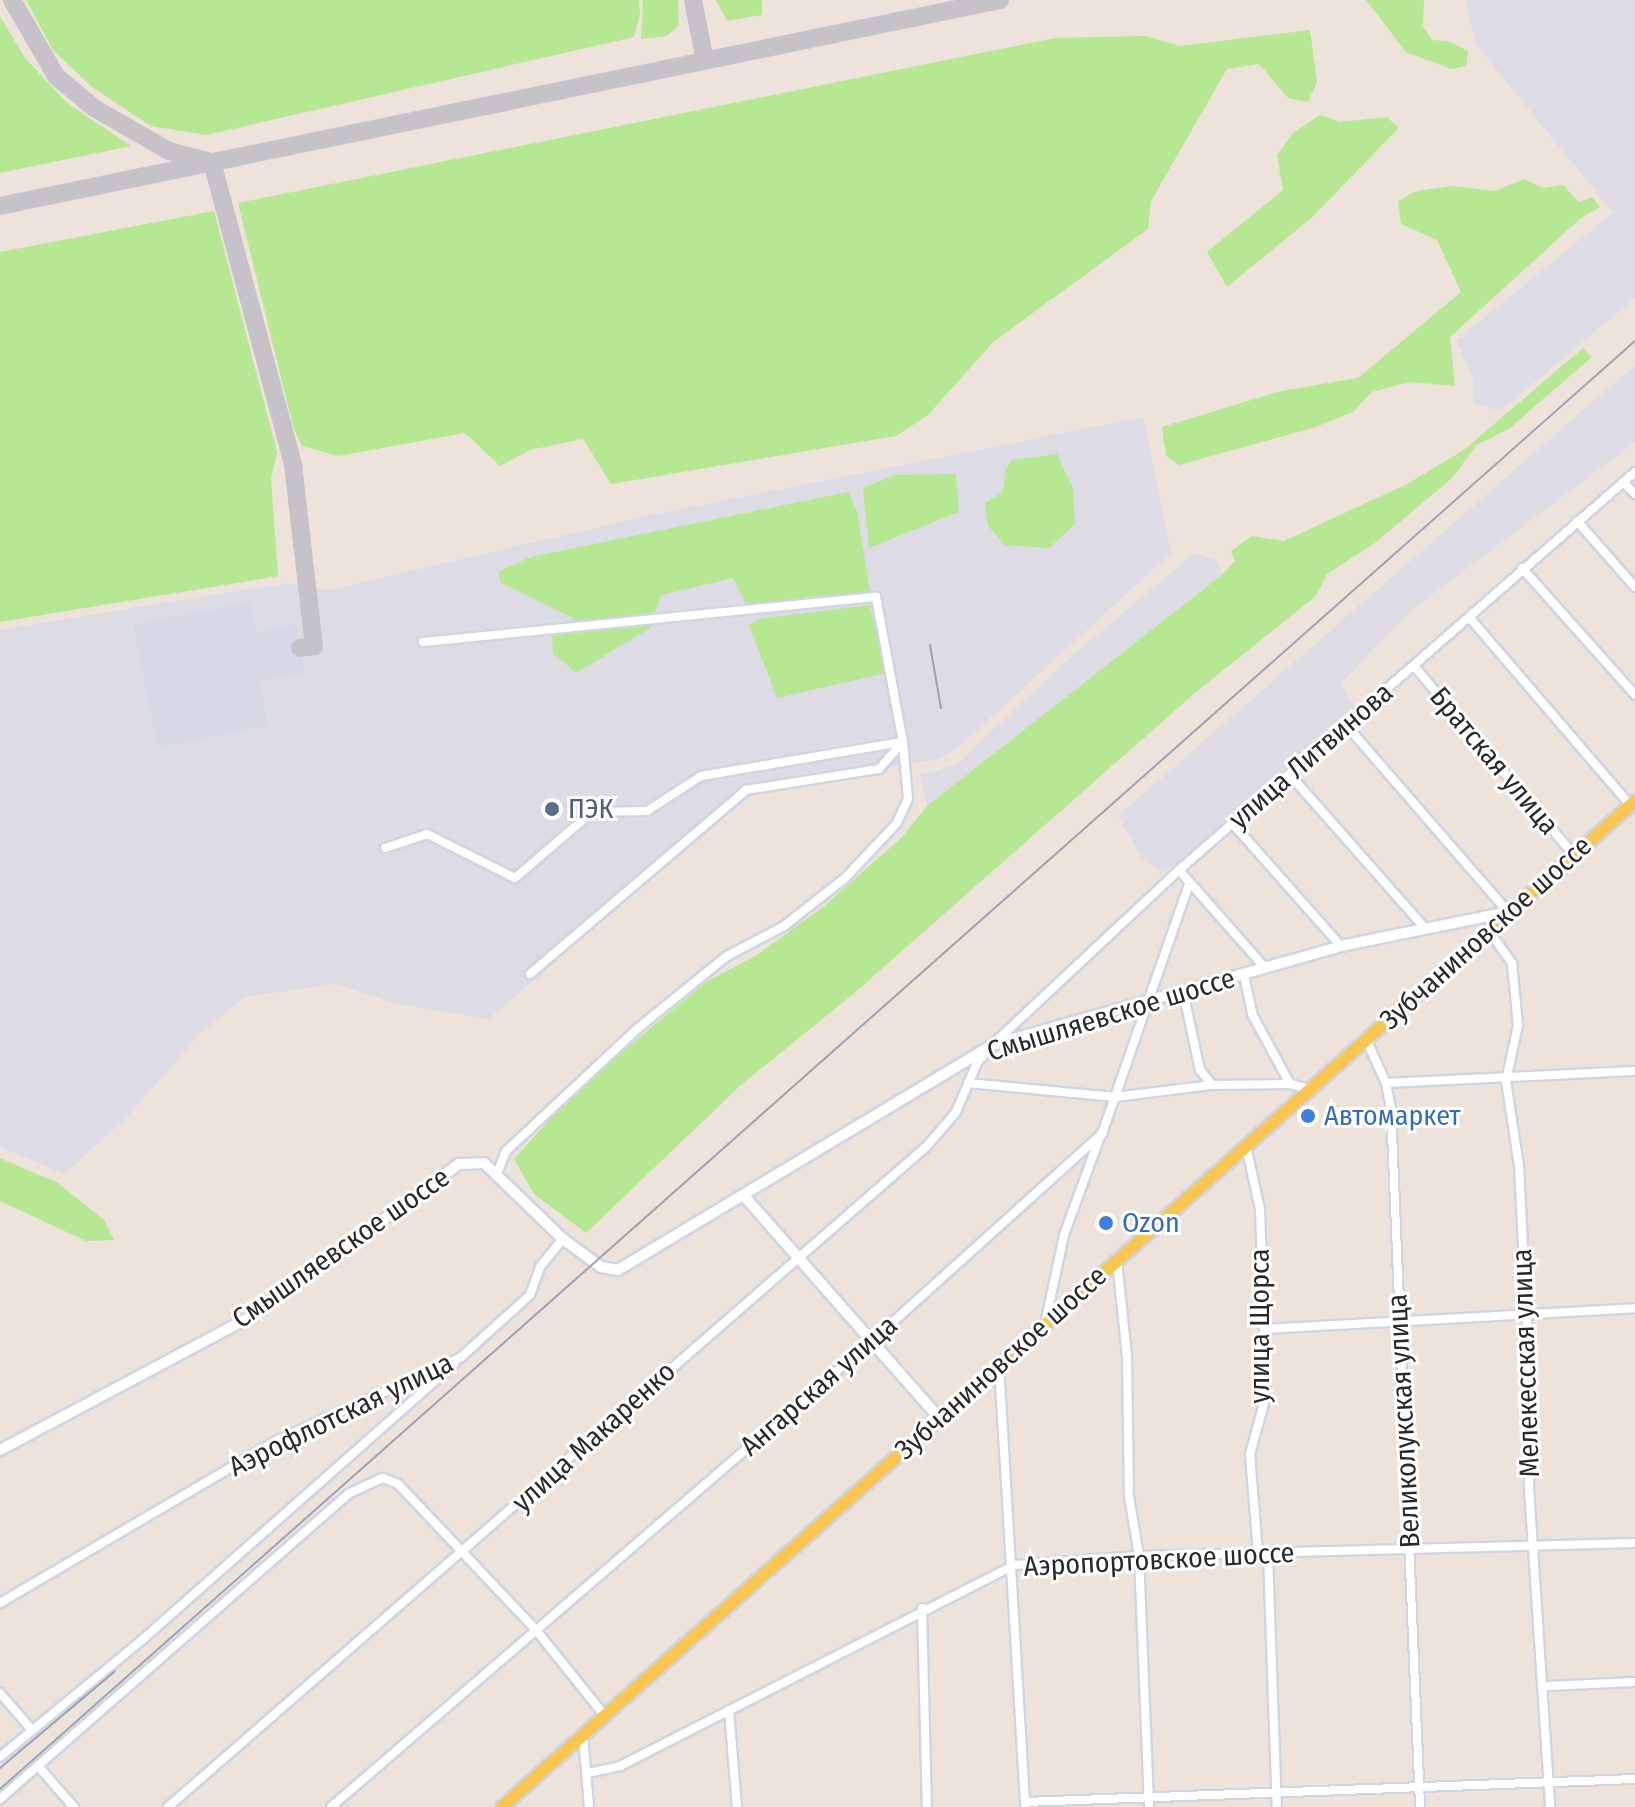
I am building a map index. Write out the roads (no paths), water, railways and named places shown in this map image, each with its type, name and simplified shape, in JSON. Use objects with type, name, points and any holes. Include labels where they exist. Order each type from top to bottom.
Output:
[{"type":"main road","name":"Зубчаниновское шоссе","points":[[583,1735],[1632,803]]},
{"type":"main road","points":[[502,1807],[583,1735]]},
{"type":"street","name":"улица Литвинова","points":[[992,1045],[1179,870],[1635,472]]},
{"type":"street","points":[[1623,482],[1635,494]]},
{"type":"street","points":[[1577,521],[1635,587]]},
{"type":"street","points":[[1522,568],[1635,695]]},
{"type":"street","points":[[423,642],[876,597],[903,742],[908,799],[897,823],[845,878],[797,916],[727,956],[637,1029],[506,1151],[497,1173]]},
{"type":"street","points":[[1469,617],[1632,803]]},
{"type":"street","name":"Братская улица","points":[[1414,666],[1574,855]]},
{"type":"street","points":[[1346,725],[1508,912]]},
{"type":"street","points":[[385,848],[427,834],[515,878],[592,812],[647,811],[701,776],[903,742]]},
{"type":"street","points":[[530,974],[746,790],[879,769],[903,742]]},
{"type":"street","points":[[1290,775],[1423,926]]},
{"type":"street","points":[[1233,824],[1341,946]]},
{"type":"street","points":[[1179,870],[1265,968]]},
{"type":"street","name":"Ангарская улица","points":[[331,1807],[874,1339],[1102,1134],[1189,884]]},
{"type":"street","name":"Смышляевское шоссе","points":[[0,1450],[254,1315],[459,1164],[484,1163],[563,1239],[601,1267],[618,1270],[745,1197],[992,1045],[1341,946],[1423,926],[1508,912]]},
{"type":"street","name":"Мелекесская улица","points":[[1488,930],[1512,963],[1518,1025],[1506,1081],[1519,1166],[1534,1544],[1546,1686],[1550,1807]]},
{"type":"street","points":[[1244,975],[1252,1014],[1290,1084]]},
{"type":"street","points":[[1183,991],[1200,1070],[1212,1085]]},
{"type":"street","name":"Великолукская улица","points":[[1366,1039],[1386,1083],[1420,1807]]},
{"type":"street","name":"улица Макаренко","points":[[168,1807],[462,1555],[799,1254],[927,1146],[956,1112],[968,1083],[992,1045]]},
{"type":"street","points":[[1386,1083],[1490,1076],[1506,1081],[1553,1072],[1635,1071]]},
{"type":"street","points":[[968,1083],[1115,1097],[1212,1085],[1290,1084],[1310,1089]]},
{"type":"street","points":[[1045,1325],[1064,1235],[1102,1134]]},
{"type":"street","name":"улица Щорса","points":[[1246,1146],[1260,1209],[1266,1396],[1250,1454],[1263,1554],[1277,1807]]},
{"type":"street","points":[[745,1197],[874,1339],[939,1418]]},
{"type":"street","name":"Аэрофлотская улица","points":[[0,1603],[278,1440],[460,1358],[530,1295],[540,1267],[563,1239]]},
{"type":"street","points":[[1117,1260],[1127,1356],[1129,1496],[1139,1556],[1149,1803]]},
{"type":"street","points":[[1264,1329],[1635,1308]]},
{"type":"street","points":[[0,1757],[142,1640],[460,1358]]},
{"type":"street","points":[[999,1365],[1014,1565],[1025,1804],[1149,1803],[1635,1779]]},
{"type":"street","points":[[0,1799],[348,1494],[383,1478],[398,1484],[536,1630],[604,1715]]},
{"type":"street","name":"Аэропортовское шоссе","points":[[588,1773],[620,1766],[922,1608],[1014,1565],[1139,1556],[1635,1543]]},
{"type":"street","points":[[922,1608],[927,1807]]},
{"type":"street","points":[[1546,1686],[1635,1682]]},
{"type":"street","points":[[0,1693],[31,1729]]},
{"type":"street","points":[[729,1710],[737,1807]]},
{"type":"street","points":[[583,1735],[589,1807]]},
{"type":"street","points":[[38,1766],[74,1807]]},
{"type":"railway","points":[[0,1789],[1635,341]]},
{"type":"railway","points":[[930,645],[941,708]]},
{"type":"railway","points":[[0,1768],[115,1671]]},
{"type":"place","name":"ПЭК","points":[[552,809]]},
{"type":"place","name":"Автомаркет","points":[[1308,1116]]},
{"type":"place","name":"Ozon","points":[[1106,1223]]}]
